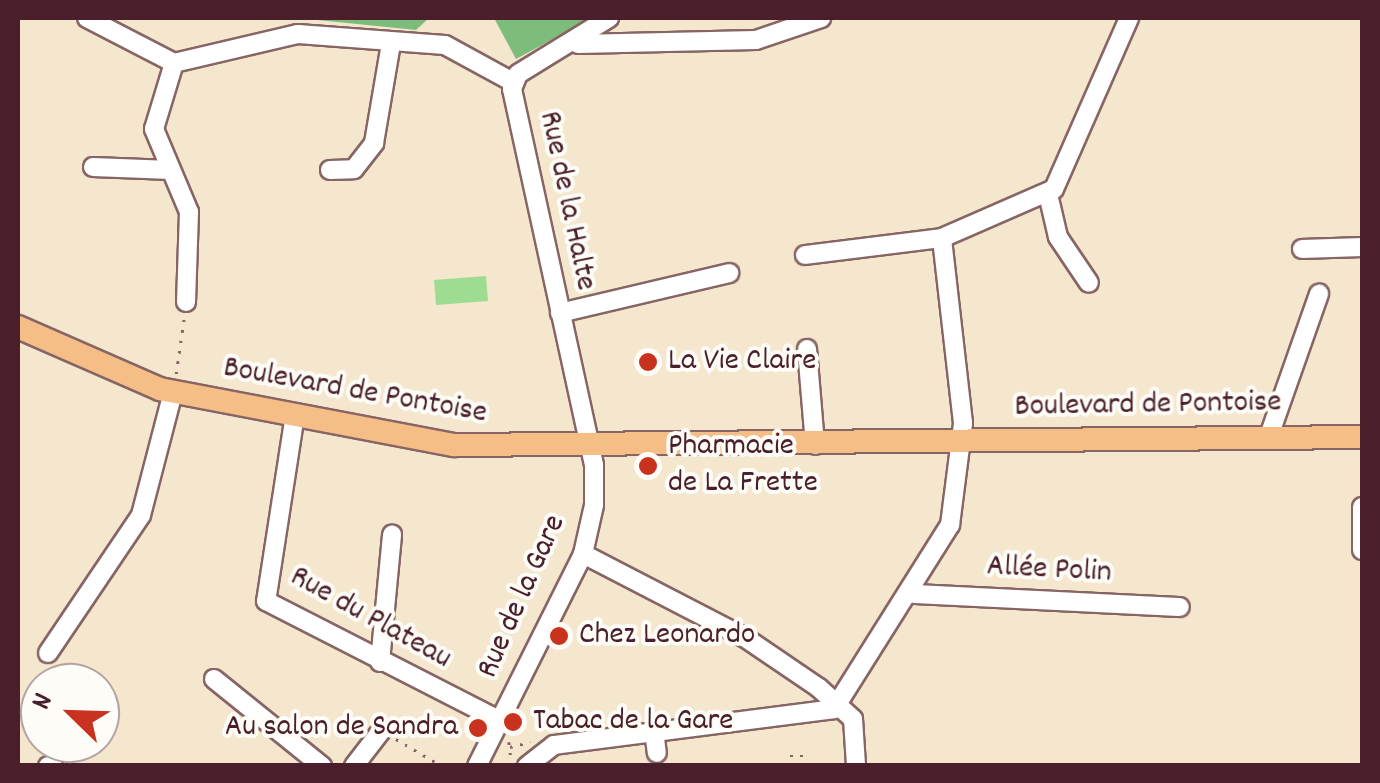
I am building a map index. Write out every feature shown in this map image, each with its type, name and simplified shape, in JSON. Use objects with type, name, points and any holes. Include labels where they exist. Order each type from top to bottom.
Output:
[{"type":"main road","name":"Boulevard de Pontoise","points":[[18,327],[173,392],[294,422],[454,446],[1362,437]]},
{"type":"street","points":[[87,18],[174,63],[298,34],[455,48],[513,82]]},
{"type":"street","name":"Rue de la Halte","points":[[588,447],[513,82],[578,44],[609,18]]},
{"type":"street","points":[[578,44],[756,40],[821,18]]},
{"type":"street","points":[[1089,283],[1058,237],[1048,194],[1129,18]]},
{"type":"street","points":[[330,170],[354,169],[374,143],[391,44]]},
{"type":"street","points":[[174,63],[154,129],[191,227],[186,302]]},
{"type":"street","points":[[93,167],[172,170]]},
{"type":"street","points":[[805,256],[942,238],[1048,194]]},
{"type":"street","points":[[530,754],[654,730],[808,712],[838,704],[914,594],[950,525],[958,443],[942,238]]},
{"type":"street","points":[[1302,249],[1362,247]]},
{"type":"street","points":[[560,313],[730,273]]},
{"type":"street","points":[[1268,436],[1319,294]]},
{"type":"street","points":[[807,350],[815,445]]},
{"type":"street","points":[[48,653],[141,514],[173,392]]},
{"type":"street","name":"Rue du Plateau","points":[[294,422],[262,591],[380,662],[501,725]]},
{"type":"street","name":"Rue de la Gare","points":[[477,766],[501,725],[583,554],[594,505],[588,447]]},
{"type":"street","points":[[1362,507],[1362,550]]},
{"type":"street","points":[[380,662],[392,535]]},
{"type":"street","points":[[583,554],[744,636],[819,688],[853,719],[856,766]]},
{"type":"street","name":"Allée Polin","points":[[914,594],[1180,608]]},
{"type":"street","points":[[214,679],[322,766]]},
{"type":"street","points":[[808,712],[819,688]]},
{"type":"street","points":[[654,730],[657,754]]},
{"type":"street","points":[[354,766],[381,731]]},
{"type":"path","points":[[173,392],[186,302]]},
{"type":"path","points":[[46,663],[48,653]]},
{"type":"path","points":[[501,725],[512,766]]},
{"type":"path","points":[[381,731],[442,766]]},
{"type":"path","points":[[510,747],[530,754]]},
{"type":"path","points":[[790,756],[808,756]]},
{"type":"green space","points":[[298,18],[429,18],[416,30]]},
{"type":"green space","points":[[494,18],[592,18],[516,59]]},
{"type":"green space","points":[[486,276],[488,301],[436,305],[434,280]]},
{"type":"place","name":"La Vie Claire","points":[[648,362]]},
{"type":"place","name":"Pharmacie de La Frette","points":[[648,466]]},
{"type":"place","name":"Chez Leonardo","points":[[559,636]]},
{"type":"place","name":"Tabac de la Gare","points":[[513,722]]},
{"type":"place","name":"Au salon de Sandra","points":[[478,728]]}]
